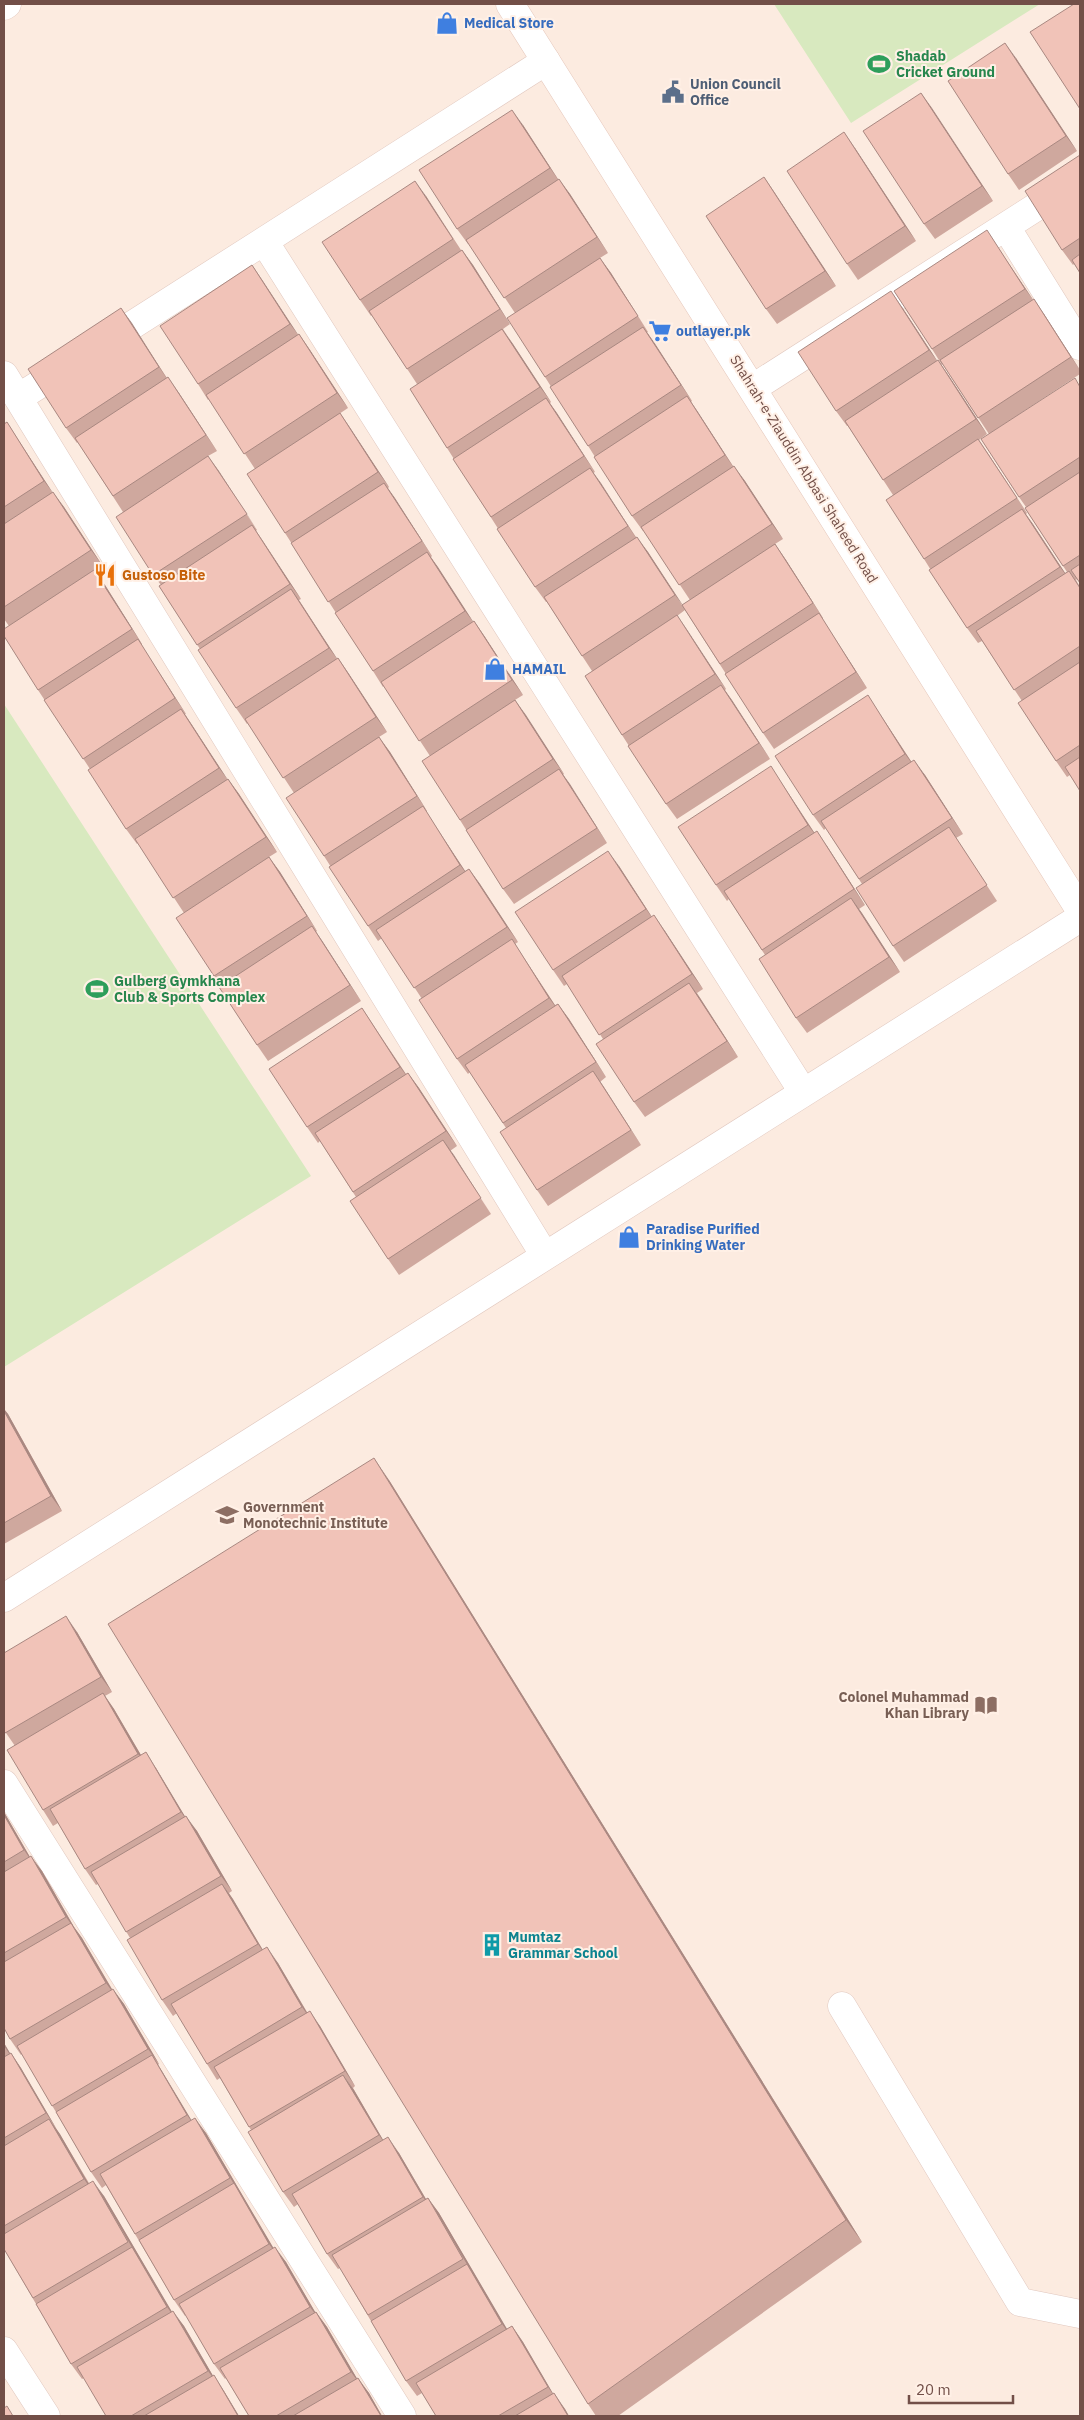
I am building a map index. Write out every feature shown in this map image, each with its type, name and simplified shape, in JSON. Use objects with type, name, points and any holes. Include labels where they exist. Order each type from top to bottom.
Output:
[{"type":"street","name":"Shahrah-e-Ziauddin Abbasi Shaheed Road","points":[[510,4],[1080,910]]},
{"type":"street","points":[[18,398],[546,62]]},
{"type":"street","points":[[753,388],[1080,179]]},
{"type":"street","points":[[1006,227],[1080,346]]},
{"type":"street","points":[[264,242],[804,1092]]},
{"type":"street","points":[[4,375],[545,1256]]},
{"type":"street","points":[[4,1598],[1080,918]]},
{"type":"street","points":[[4,1784],[402,2416]]},
{"type":"street","points":[[842,2006],[1020,2302],[1080,2314]]},
{"type":"street","points":[[4,2351],[46,2416]]},
{"type":"green space","name":"Shadab Cricket Ground","points":[[774,4],[1040,4],[851,123]]},
{"type":"green space","points":[[4,704],[311,1176],[4,1367]]},
{"type":"building","points":[[1074,4],[1080,4],[1080,109],[1030,32]]},
{"type":"building","points":[[1005,43],[1066,136],[1008,174],[948,81]]},
{"type":"building","points":[[921,93],[982,186],[924,224],[863,131]]},
{"type":"building","points":[[512,110],[550,168],[457,229],[419,170]]},
{"type":"building","points":[[844,132],[905,226],[847,264],[787,171]]},
{"type":"building","points":[[1080,155],[1080,238],[1062,250],[1025,191]]},
{"type":"building","points":[[764,177],[825,271],[766,309],[706,216]]},
{"type":"building","points":[[559,179],[597,237],[504,298],[466,240]]},
{"type":"building","points":[[415,181],[453,239],[360,300],[322,242]]},
{"type":"building","points":[[987,230],[1025,289],[932,349],[894,291]]},
{"type":"building","points":[[462,250],[500,309],[407,369],[369,311]]},
{"type":"building","points":[[1080,254],[1080,273],[1072,260]]},
{"type":"building","points":[[600,258],[638,316],[545,377],[507,318]]},
{"type":"building","points":[[252,265],[290,324],[198,384],[160,326]]},
{"type":"building","points":[[891,291],[929,350],[836,411],[798,352]]},
{"type":"building","points":[[1034,299],[1071,357],[978,418],[940,360]]},
{"type":"building","points":[[121,308],[159,367],[66,428],[28,369]]},
{"type":"building","points":[[643,327],[681,385],[588,446],[550,387]]},
{"type":"building","points":[[502,329],[540,387],[447,448],[410,389]]},
{"type":"building","points":[[299,334],[337,393],[244,454],[206,395]]},
{"type":"building","points":[[938,360],[976,419],[883,480],[845,421]]},
{"type":"building","points":[[168,377],[206,435],[113,496],[75,438]]},
{"type":"building","points":[[1075,378],[1080,387],[1080,457],[1019,497],[981,439]]},
{"type":"building","points":[[687,396],[725,455],[632,516],[594,457]]},
{"type":"building","points":[[546,398],[584,456],[491,517],[453,459]]},
{"type":"building","points":[[340,413],[378,472],[285,533],[247,474]]},
{"type":"building","points":[[7,422],[44,481],[4,507],[4,424]]},
{"type":"building","points":[[978,439],[1017,498],[924,559],[886,500]]},
{"type":"building","points":[[208,456],[247,514],[153,575],[116,517]]},
{"type":"building","points":[[734,466],[772,524],[679,585],[641,527]]},
{"type":"building","points":[[590,468],[628,526],[535,587],[497,529]]},
{"type":"building","points":[[1080,472],[1080,555],[1063,566],[1025,508]]},
{"type":"building","points":[[384,483],[422,541],[328,602],[291,543]]},
{"type":"building","points":[[53,492],[91,550],[4,607],[4,524]]},
{"type":"building","points":[[1022,509],[1060,567],[967,628],[929,570]]},
{"type":"building","points":[[252,525],[290,584],[197,645],[159,586]]},
{"type":"building","points":[[637,537],[675,595],[582,656],[544,597]]},
{"type":"building","points":[[775,544],[813,603],[720,664],[682,605]]},
{"type":"building","points":[[427,552],[465,611],[373,671],[335,613]]},
{"type":"building","points":[[1080,564],[1080,583],[1071,570]]},
{"type":"building","points":[[94,570],[132,629],[38,690],[4,636],[4,629]]},
{"type":"building","points":[[1069,571],[1080,588],[1080,646],[1014,690],[976,631]]},
{"type":"building","points":[[291,589],[329,648],[236,708],[198,650]]},
{"type":"building","points":[[819,613],[856,672],[763,733],[725,674]]},
{"type":"building","points":[[677,615],[715,674],[622,735],[585,676]]},
{"type":"building","points":[[474,621],[512,680],[419,741],[381,682]]},
{"type":"building","points":[[138,639],[175,698],[83,759],[44,700]]},
{"type":"building","points":[[338,658],[376,717],[283,778],[245,719]]},
{"type":"building","points":[[1080,662],[1080,745],[1056,761],[1018,703]]},
{"type":"building","points":[[721,685],[759,743],[666,804],[628,746]]},
{"type":"building","points":[[868,695],[905,754],[813,815],[775,756]]},
{"type":"building","points":[[515,700],[553,759],[460,820],[422,761]]},
{"type":"building","points":[[181,709],[219,768],[126,829],[88,770]]},
{"type":"building","points":[[379,737],[417,796],[324,856],[286,798]]},
{"type":"building","points":[[1080,757],[1080,791],[1065,767]]},
{"type":"building","points":[[914,760],[952,818],[859,879],[821,821]]},
{"type":"building","points":[[771,766],[808,825],[716,885],[678,827]]},
{"type":"building","points":[[559,769],[597,828],[503,889],[466,830]]},
{"type":"building","points":[[228,779],[266,837],[173,898],[135,839]]},
{"type":"building","points":[[423,806],[460,865],[368,926],[329,867]]},
{"type":"building","points":[[949,827],[987,885],[893,946],[856,888]]},
{"type":"building","points":[[817,831],[854,889],[762,950],[724,891]]},
{"type":"building","points":[[608,851],[646,909],[553,970],[515,912]]},
{"type":"building","points":[[269,857],[307,916],[214,976],[176,918]]},
{"type":"building","points":[[469,869],[507,927],[414,988],[376,930]]},
{"type":"building","points":[[851,898],[889,957],[796,1018],[759,959]]},
{"type":"building","points":[[654,915],[692,974],[599,1035],[562,976]]},
{"type":"building","points":[[312,926],[350,985],[257,1045],[219,987]]},
{"type":"building","points":[[512,939],[549,998],[457,1059],[419,1000]]},
{"type":"building","points":[[689,983],[727,1041],[634,1102],[596,1044]]},
{"type":"building","points":[[558,1004],[596,1062],[503,1123],[465,1065]]},
{"type":"building","points":[[362,1008],[400,1067],[307,1127],[269,1069]]},
{"type":"building","points":[[593,1071],[631,1130],[537,1190],[500,1132]]},
{"type":"building","points":[[408,1073],[446,1131],[353,1192],[315,1133]]},
{"type":"building","points":[[443,1140],[481,1198],[388,1259],[350,1201]]},
{"type":"building","points":[[4,1411],[51,1496],[4,1523]]},
{"type":"building","name":"Mumtaz Grammar School","points":[[374,1458],[846,2220],[588,2404],[108,1624]]},
{"type":"building","points":[[66,1616],[101,1677],[5,1733],[4,1653]]},
{"type":"building","points":[[103,1693],[138,1754],[43,1810],[7,1750]]},
{"type":"building","points":[[146,1752],[181,1812],[85,1869],[50,1809]]},
{"type":"building","points":[[4,1815],[24,1850],[4,1862]]},
{"type":"building","points":[[186,1816],[221,1876],[126,1932],[91,1872]]},
{"type":"building","points":[[31,1856],[66,1917],[4,1953],[4,1872]]},
{"type":"building","points":[[222,1884],[258,1944],[162,2000],[127,1940]]},
{"type":"building","points":[[71,1923],[106,1983],[10,2039],[4,2028],[4,1962]]},
{"type":"building","points":[[267,1947],[302,2007],[207,2064],[171,2004]]},
{"type":"building","points":[[113,1989],[148,2049],[52,2106],[17,2046]]},
{"type":"building","points":[[310,2011],[345,2071],[249,2127],[214,2067]]},
{"type":"building","points":[[11,2053],[46,2113],[4,2138],[4,2057]]},
{"type":"building","points":[[152,2055],[187,2115],[91,2172],[56,2112]]},
{"type":"building","points":[[343,2075],[379,2135],[283,2192],[248,2132]]},
{"type":"building","points":[[195,2118],[230,2178],[135,2234],[100,2174]]},
{"type":"building","points":[[49,2119],[84,2179],[4,2226],[4,2146]]},
{"type":"building","points":[[388,2137],[423,2197],[327,2254],[292,2194]]},
{"type":"building","points":[[93,2181],[128,2242],[33,2298],[4,2249],[4,2234]]},
{"type":"building","points":[[234,2183],[269,2244],[174,2300],[139,2240]]},
{"type":"building","points":[[428,2198],[463,2259],[368,2315],[332,2255]]},
{"type":"building","points":[[132,2247],[167,2307],[71,2364],[36,2304]]},
{"type":"building","points":[[275,2247],[310,2307],[214,2364],[179,2304]]},
{"type":"building","points":[[467,2264],[502,2324],[406,2381],[371,2321]]},
{"type":"building","points":[[173,2311],[208,2371],[131,2416],[106,2416],[77,2367]]},
{"type":"building","points":[[316,2312],[351,2372],[276,2416],[249,2416],[220,2368]]},
{"type":"building","points":[[512,2326],[548,2387],[498,2416],[436,2416],[416,2383]]},
{"type":"building","points":[[214,2375],[238,2416],[144,2416]]},
{"type":"building","points":[[358,2378],[381,2416],[293,2416]]},
{"type":"building","points":[[554,2393],[568,2416],[515,2416]]},
{"type":"building","points":[[7,2406],[13,2416],[4,2416],[4,2408]]},
{"type":"place","name":"Medical Store","points":[[447,23]]},
{"type":"place","name":"Shadab Cricket Ground","points":[[879,64]]},
{"type":"place","name":"Union Council Office","points":[[673,92]]},
{"type":"place","name":"outlayer.pk","points":[[660,331]]},
{"type":"place","name":"Gustoso Bite","points":[[105,575]]},
{"type":"place","name":"HAMAIL","points":[[495,669]]},
{"type":"place","name":"Gulberg Gymkhana Club & Sports Complex","points":[[97,989]]},
{"type":"place","name":"Paradise Purified Drinking Water","points":[[629,1237]]},
{"type":"place","name":"Government Monotechnic Institute","points":[[227,1515]]},
{"type":"place","name":"Colonel Muhammad Khan Library","points":[[986,1705]]},
{"type":"place","name":"Mumtaz Grammar School","points":[[492,1945]]}]
